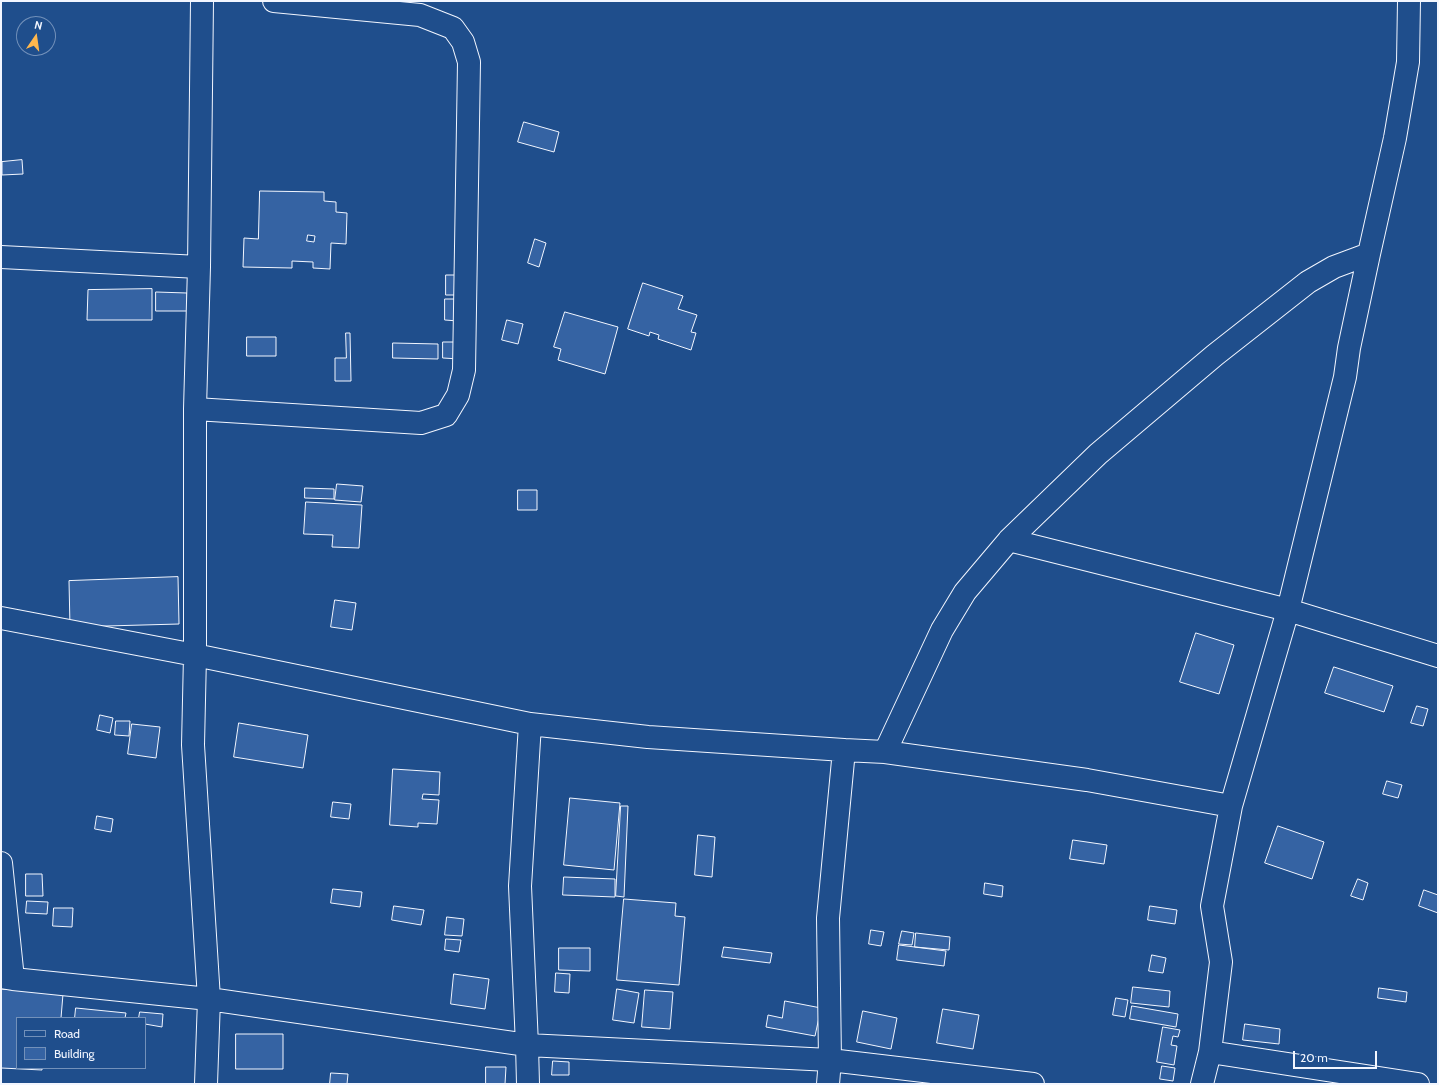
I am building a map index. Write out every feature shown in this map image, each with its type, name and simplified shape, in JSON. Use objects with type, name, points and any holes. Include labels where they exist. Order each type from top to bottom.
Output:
[{"type":"street","points":[[202,1],[199,267],[195,409],[195,655],[193,746],[209,999],[206,1084]]},
{"type":"street","points":[[195,409],[421,423],[446,415],[458,395],[464,370],[469,62],[463,42],[453,28],[420,15],[274,1]]},
{"type":"street","points":[[1202,1084],[1210,1052],[1221,962],[1212,906],[1231,806],[1288,610],[1345,377],[1349,348],[1368,254],[1395,138],[1408,62],[1409,1]]},
{"type":"street","points":[[885,752],[942,630],[966,592],[1009,540],[1098,454],[1222,350],[1308,282],[1334,267],[1368,254]]},
{"type":"street","points":[[1,257],[199,267]]},
{"type":"street","points":[[1009,540],[1288,610],[1438,656]]},
{"type":"street","points":[[1,618],[195,655],[530,724],[648,737],[885,752],[1087,780],[1231,806]]},
{"type":"street","points":[[528,1084],[528,1045],[520,886],[530,724]]},
{"type":"street","points":[[828,1084],[830,1060],[828,918],[844,750]]},
{"type":"street","points":[[1,863],[7,978],[209,999],[528,1045],[830,1060],[1033,1084]]},
{"type":"street","points":[[1210,1052],[1418,1084]]},
{"type":"building","points":[[524,122],[559,132],[554,152],[518,142]]},
{"type":"building","points":[[22,160],[23,174],[2,175],[2,162]]},
{"type":"building","points":[[260,191],[324,192],[324,201],[336,202],[336,212],[347,213],[346,244],[331,243],[330,269],[313,268],[313,262],[292,261],[292,268],[243,267],[244,238],[258,239]],"holes":[[[308,235],[315,236],[314,242],[307,241]]]},
{"type":"building","points":[[535,239],[546,243],[539,267],[528,263]]},
{"type":"building","points":[[446,275],[459,275],[459,295],[446,295]]},
{"type":"building","points":[[643,283],[683,296],[678,309],[697,315],[691,332],[696,333],[691,350],[658,339],[659,335],[650,332],[649,336],[628,329]]},
{"type":"building","points":[[152,289],[152,320],[87,320],[88,290]]},
{"type":"building","points":[[156,292],[187,293],[187,311],[156,311]]},
{"type":"building","points":[[445,299],[460,299],[458,321],[445,320]]},
{"type":"building","points":[[565,312],[618,327],[605,374],[558,360],[561,349],[554,347]]},
{"type":"building","points":[[507,320],[523,324],[518,344],[502,340]]},
{"type":"building","points":[[346,333],[350,333],[351,381],[335,381],[335,358],[346,358]]},
{"type":"building","points":[[247,337],[276,337],[276,356],[247,356]]},
{"type":"building","points":[[443,342],[459,342],[459,359],[443,358]]},
{"type":"building","points":[[393,343],[438,344],[438,359],[393,358]]},
{"type":"building","points":[[337,484],[363,486],[361,502],[335,500]]},
{"type":"building","points":[[305,488],[334,489],[334,499],[305,498]]},
{"type":"building","points":[[518,490],[537,490],[537,510],[518,510]]},
{"type":"building","points":[[306,502],[362,505],[359,548],[332,547],[333,535],[304,534]]},
{"type":"building","points":[[178,577],[179,624],[70,627],[69,581]]},
{"type":"building","points":[[335,600],[356,603],[352,630],[331,627]]},
{"type":"building","points":[[1196,633],[1234,645],[1219,694],[1180,682]]},
{"type":"building","points":[[1334,667],[1393,686],[1384,712],[1325,693]]},
{"type":"building","points":[[1417,706],[1428,709],[1423,726],[1411,723]]},
{"type":"building","points":[[100,715],[113,718],[110,733],[97,730]]},
{"type":"building","points":[[116,721],[130,721],[129,736],[115,735]]},
{"type":"building","points":[[239,723],[308,735],[303,768],[234,757]]},
{"type":"building","points":[[132,724],[160,727],[156,758],[128,754]]},
{"type":"building","points":[[393,769],[440,772],[439,795],[423,794],[422,799],[439,800],[437,824],[418,823],[418,827],[390,825]]},
{"type":"building","points":[[1387,781],[1402,785],[1398,798],[1383,794]]},
{"type":"building","points":[[570,798],[620,803],[614,870],[564,865]]},
{"type":"building","points":[[333,802],[351,804],[349,819],[331,817]]},
{"type":"building","points":[[621,806],[628,806],[624,897],[616,896]]},
{"type":"building","points":[[97,816],[113,819],[111,832],[95,829]]},
{"type":"building","points":[[1278,826],[1324,842],[1312,879],[1265,863]]},
{"type":"building","points":[[698,835],[715,837],[712,877],[695,875]]},
{"type":"building","points":[[1073,840],[1107,845],[1104,864],[1070,859]]},
{"type":"building","points":[[26,874],[42,874],[43,896],[26,896]]},
{"type":"building","points":[[564,877],[615,879],[615,897],[563,895]]},
{"type":"building","points":[[1358,879],[1368,883],[1363,900],[1351,896]]},
{"type":"building","points":[[985,883],[1003,886],[1002,897],[984,894]]},
{"type":"building","points":[[333,889],[362,892],[360,907],[331,903]]},
{"type":"building","points":[[1424,890],[1438,895],[1438,913],[1419,906]]},
{"type":"building","points":[[624,899],[676,903],[675,916],[685,917],[679,985],[617,980]]},
{"type":"building","points":[[27,901],[48,902],[47,914],[26,913]]},
{"type":"building","points":[[394,906],[424,910],[421,925],[392,920]]},
{"type":"building","points":[[1150,906],[1177,910],[1175,924],[1148,920]]},
{"type":"building","points":[[54,908],[73,908],[72,927],[53,926]]},
{"type":"building","points":[[447,917],[464,919],[462,936],[445,935]]},
{"type":"building","points":[[871,930],[884,932],[881,946],[869,944]]},
{"type":"building","points":[[902,931],[914,933],[912,945],[899,944]]},
{"type":"building","points":[[916,933],[950,937],[949,950],[915,947]]},
{"type":"building","points":[[446,939],[461,940],[459,952],[445,950]]},
{"type":"building","points":[[899,945],[946,951],[944,966],[897,960]]},
{"type":"building","points":[[724,947],[772,953],[770,963],[722,957]]},
{"type":"building","points":[[559,948],[590,948],[590,971],[559,970]]},
{"type":"building","points":[[1152,955],[1166,958],[1163,973],[1149,971]]},
{"type":"building","points":[[556,973],[570,974],[569,993],[555,992]]},
{"type":"building","points":[[454,974],[489,979],[485,1009],[451,1004]]},
{"type":"building","points":[[1133,987],[1170,991],[1169,1007],[1131,1003]]},
{"type":"building","points":[[1379,988],[1407,992],[1406,1002],[1378,998]]},
{"type":"building","points":[[1,989],[63,994],[61,1017],[16,1017],[16,1069],[1,1068]]},
{"type":"building","points":[[617,989],[639,993],[634,1023],[613,1020]]},
{"type":"building","points":[[645,990],[673,992],[670,1029],[642,1027]]},
{"type":"building","points":[[1116,998],[1128,1000],[1125,1017],[1113,1015]]},
{"type":"building","points":[[785,1001],[821,1008],[815,1036],[766,1027],[768,1015],[782,1018]]},
{"type":"building","points":[[1132,1006],[1178,1014],[1176,1027],[1130,1019]]},
{"type":"building","points":[[76,1008],[126,1013],[125,1017],[75,1017]]},
{"type":"building","points":[[943,1009],[979,1015],[973,1049],[937,1043]]},
{"type":"building","points":[[863,1011],[897,1018],[891,1049],[857,1042]]},
{"type":"building","points":[[140,1012],[163,1014],[162,1027],[146,1024],[146,1017],[139,1017]]},
{"type":"building","points":[[1245,1024],[1280,1029],[1279,1044],[1243,1040]]},
{"type":"building","points":[[1163,1027],[1180,1030],[1178,1037],[1173,1036],[1171,1045],[1177,1046],[1174,1065],[1157,1062]]},
{"type":"building","points":[[236,1034],[283,1034],[283,1069],[236,1069]]},
{"type":"building","points":[[553,1061],[569,1062],[569,1075],[552,1075]]},
{"type":"building","points":[[1162,1066],[1175,1068],[1173,1081],[1160,1079]]},
{"type":"building","points":[[486,1067],[506,1067],[505,1084],[486,1084]]},
{"type":"building","points":[[22,1069],[42,1069],[42,1070]]},
{"type":"building","points":[[331,1073],[348,1074],[347,1084],[330,1084]]}]
